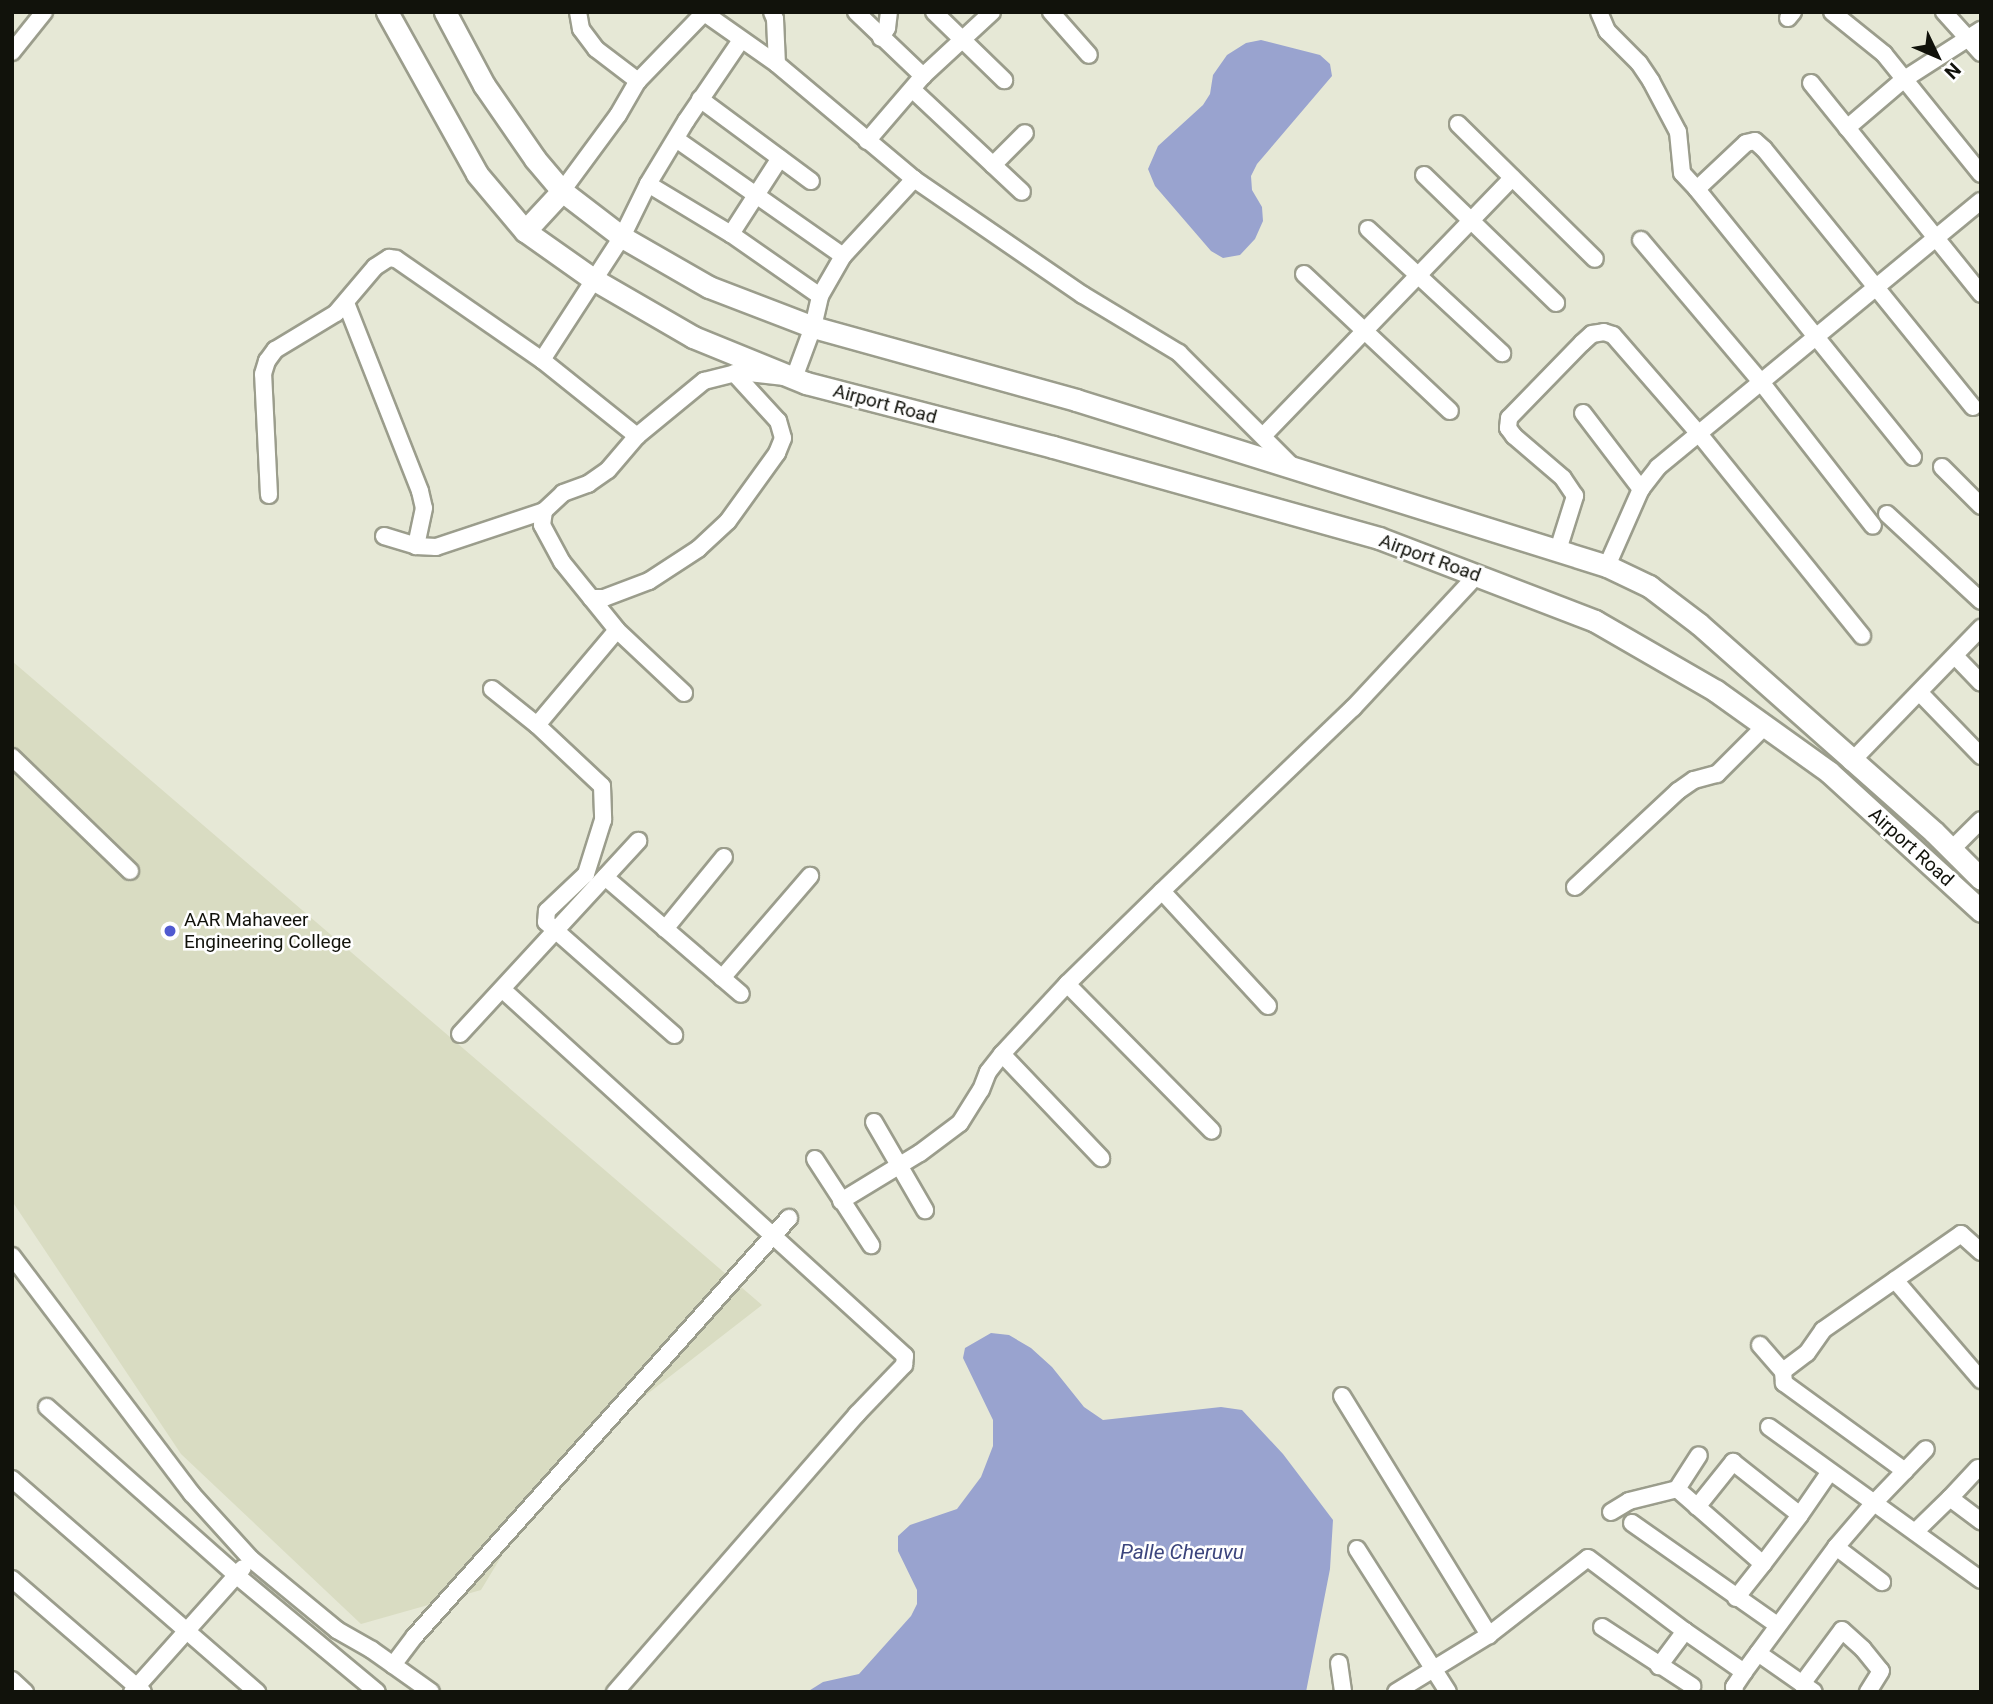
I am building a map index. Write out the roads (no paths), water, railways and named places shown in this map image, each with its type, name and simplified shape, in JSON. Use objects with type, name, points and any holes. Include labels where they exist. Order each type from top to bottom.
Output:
[{"type":"main road","name":"Airport Road","points":[[387,12],[477,174],[525,230],[593,279],[693,337],[794,377],[1380,538],[1595,621],[1716,691],[1763,728],[1829,772],[1981,911]]},
{"type":"main road","name":"Airport Road","points":[[445,12],[484,85],[535,159],[562,191],[622,237],[709,287],[813,327],[1076,400],[1607,566],[1649,586],[1699,624],[1981,879]]},
{"type":"main road","points":[[525,230],[562,191]]},
{"type":"street","points":[[12,52],[18,34],[44,12]]},
{"type":"street","points":[[578,12],[581,29],[596,49],[638,81]]},
{"type":"street","points":[[772,12],[775,19],[777,64]]},
{"type":"street","points":[[856,12],[923,76]]},
{"type":"street","points":[[881,38],[887,28],[889,12]]},
{"type":"street","points":[[934,12],[1004,80]]},
{"type":"street","points":[[867,141],[923,76],[992,12]]},
{"type":"street","points":[[1051,12],[1089,55]]},
{"type":"street","points":[[1599,12],[1607,31],[1639,63],[1678,132],[1682,173],[1913,457]]},
{"type":"street","points":[[1832,12],[1884,54],[1981,174]]},
{"type":"street","points":[[1944,12],[1974,33],[1981,53]]},
{"type":"street","points":[[562,191],[618,115],[638,81],[704,13]]},
{"type":"street","name":"Airport Road","points":[[704,13],[777,64],[915,178],[1083,295],[1179,353],[1292,466]]},
{"type":"street","points":[[1847,128],[1903,80],[1974,33]]},
{"type":"street","points":[[542,360],[622,237],[648,184],[700,99],[741,40]]},
{"type":"street","points":[[1811,83],[1981,294]]},
{"type":"street","points":[[913,90],[1022,192]]},
{"type":"street","points":[[700,99],[811,181]]},
{"type":"street","points":[[1458,124],[1595,259]]},
{"type":"street","points":[[992,165],[1025,132]]},
{"type":"street","points":[[676,139],[844,256]]},
{"type":"street","points":[[1697,189],[1746,143],[1755,141],[1878,286],[1973,407]]},
{"type":"street","points":[[731,234],[780,158]]},
{"type":"street","points":[[1424,176],[1556,303]]},
{"type":"street","points":[[384,536],[416,546],[436,547],[544,511],[563,493],[588,484],[608,470],[637,436],[704,381],[734,373],[794,377],[813,327],[820,296],[844,256],[915,178]]},
{"type":"street","points":[[1263,436],[1512,178]]},
{"type":"street","points":[[648,184],[731,234],[820,296]]},
{"type":"street","points":[[1607,566],[1641,489],[1658,467],[1981,201]]},
{"type":"street","points":[[1368,229],[1502,354]]},
{"type":"street","points":[[1641,240],[1761,382],[1873,526]]},
{"type":"street","points":[[269,495],[262,374],[267,361],[275,350],[336,313],[374,267],[389,258],[396,259],[542,360],[637,436]]},
{"type":"street","points":[[1304,274],[1450,411]]},
{"type":"street","points":[[346,303],[420,491],[424,508],[416,546]]},
{"type":"street","points":[[1558,550],[1575,496],[1563,478],[1514,436],[1508,428],[1509,418],[1592,334],[1614,335],[1700,435],[1862,636]]},
{"type":"street","points":[[591,598],[604,598],[649,581],[698,549],[727,521],[777,453],[783,438],[778,421],[734,373]]},
{"type":"street","points":[[1583,413],[1641,489]]},
{"type":"street","points":[[1942,467],[1981,506]]},
{"type":"street","points":[[544,511],[542,525],[562,562],[617,630],[684,693]]},
{"type":"street","points":[[1887,514],[1981,601]]},
{"type":"street","points":[[841,1200],[898,1166],[960,1123],[981,1090],[988,1072],[1068,984],[1353,708],[1477,575]]},
{"type":"street","points":[[1851,762],[1981,628]]},
{"type":"street","points":[[537,725],[617,630]]},
{"type":"street","points":[[1955,656],[1981,683]]},
{"type":"street","points":[[492,689],[594,775],[602,786],[605,800],[597,846],[586,874],[545,915],[546,922],[674,1035]]},
{"type":"street","points":[[1920,693],[1981,756]]},
{"type":"street","points":[[1575,887],[1678,791],[1695,780],[1717,774],[1763,728]]},
{"type":"street","points":[[12,757],[130,871]]},
{"type":"street","points":[[1951,850],[1981,820]]},
{"type":"street","points":[[460,1034],[638,841]]},
{"type":"street","points":[[666,929],[724,857]]},
{"type":"street","points":[[722,978],[810,876]]},
{"type":"street","points":[[605,877],[741,994]]},
{"type":"street","points":[[1162,891],[1268,1006]]},
{"type":"street","points":[[1068,984],[1212,1131]]},
{"type":"street","points":[[502,989],[774,1234],[902,1353],[906,1362],[615,1692]]},
{"type":"street","points":[[1002,1054],[1101,1158]]},
{"type":"street","points":[[874,1122],[925,1210]]},
{"type":"street","points":[[815,1159],[871,1245]]},
{"type":"street","points":[[393,1665],[789,1217]]},
{"type":"street","points":[[1783,1371],[1807,1353],[1824,1330],[1961,1234],[1981,1252]]},
{"type":"street","points":[[12,1256],[192,1494],[251,1559],[337,1630],[430,1692]]},
{"type":"street","points":[[1895,1280],[1981,1380]]},
{"type":"street","points":[[1760,1345],[1783,1371],[1783,1383],[1905,1471]]},
{"type":"street","points":[[1342,1396],[1489,1635]]},
{"type":"street","points":[[47,1407],[236,1575],[377,1692]]},
{"type":"street","points":[[1769,1427],[1829,1473],[1981,1580]]},
{"type":"street","points":[[1735,1692],[1734,1687],[1744,1672],[1836,1547],[1926,1449]]},
{"type":"street","points":[[1611,1512],[1629,1501],[1677,1489],[1699,1455]]},
{"type":"street","points":[[1698,1507],[1732,1462],[1800,1515]]},
{"type":"street","points":[[1915,1532],[1978,1468]]},
{"type":"street","points":[[1736,1598],[1829,1473]]},
{"type":"street","points":[[12,1479],[257,1692]]},
{"type":"street","points":[[1677,1489],[1763,1564]]},
{"type":"street","points":[[1950,1498],[1981,1521]]},
{"type":"street","points":[[1632,1522],[1777,1625]]},
{"type":"street","points":[[1836,1547],[1882,1583]]},
{"type":"street","points":[[1357,1549],[1448,1692]]},
{"type":"street","points":[[1396,1692],[1489,1635],[1588,1558],[1744,1672]]},
{"type":"street","points":[[12,1579],[137,1690],[251,1559]]},
{"type":"street","points":[[1602,1627],[1692,1686]]},
{"type":"street","points":[[1758,1653],[1808,1688],[1842,1630],[1863,1649],[1881,1671],[1868,1692]]},
{"type":"street","points":[[1659,1666],[1685,1631]]},
{"type":"street","points":[[1339,1663],[1343,1692]]},
{"type":"street","points":[[12,1680],[25,1692]]},
{"type":"water","points":[[1261,40],[1320,55],[1330,64],[1332,76],[1257,164],[1251,176],[1252,190],[1262,207],[1263,221],[1255,239],[1240,255],[1223,258],[1211,251],[1155,186],[1148,169],[1158,146],[1203,105],[1210,94],[1213,75],[1227,55],[1246,43]]},
{"type":"water","name":"Palle Cheruvu","points":[[991,1333],[1009,1335],[1031,1348],[1052,1367],[1084,1407],[1103,1420],[1221,1407],[1242,1410],[1283,1454],[1333,1520],[1330,1569],[1306,1692],[807,1692],[823,1682],[859,1674],[911,1616],[917,1604],[917,1590],[898,1551],[898,1536],[910,1525],[957,1509],[981,1477],[993,1446],[993,1420],[963,1358],[965,1348]]},
{"type":"place","name":"AAR Mahaveer Engineering College","points":[[170,931]]}]
